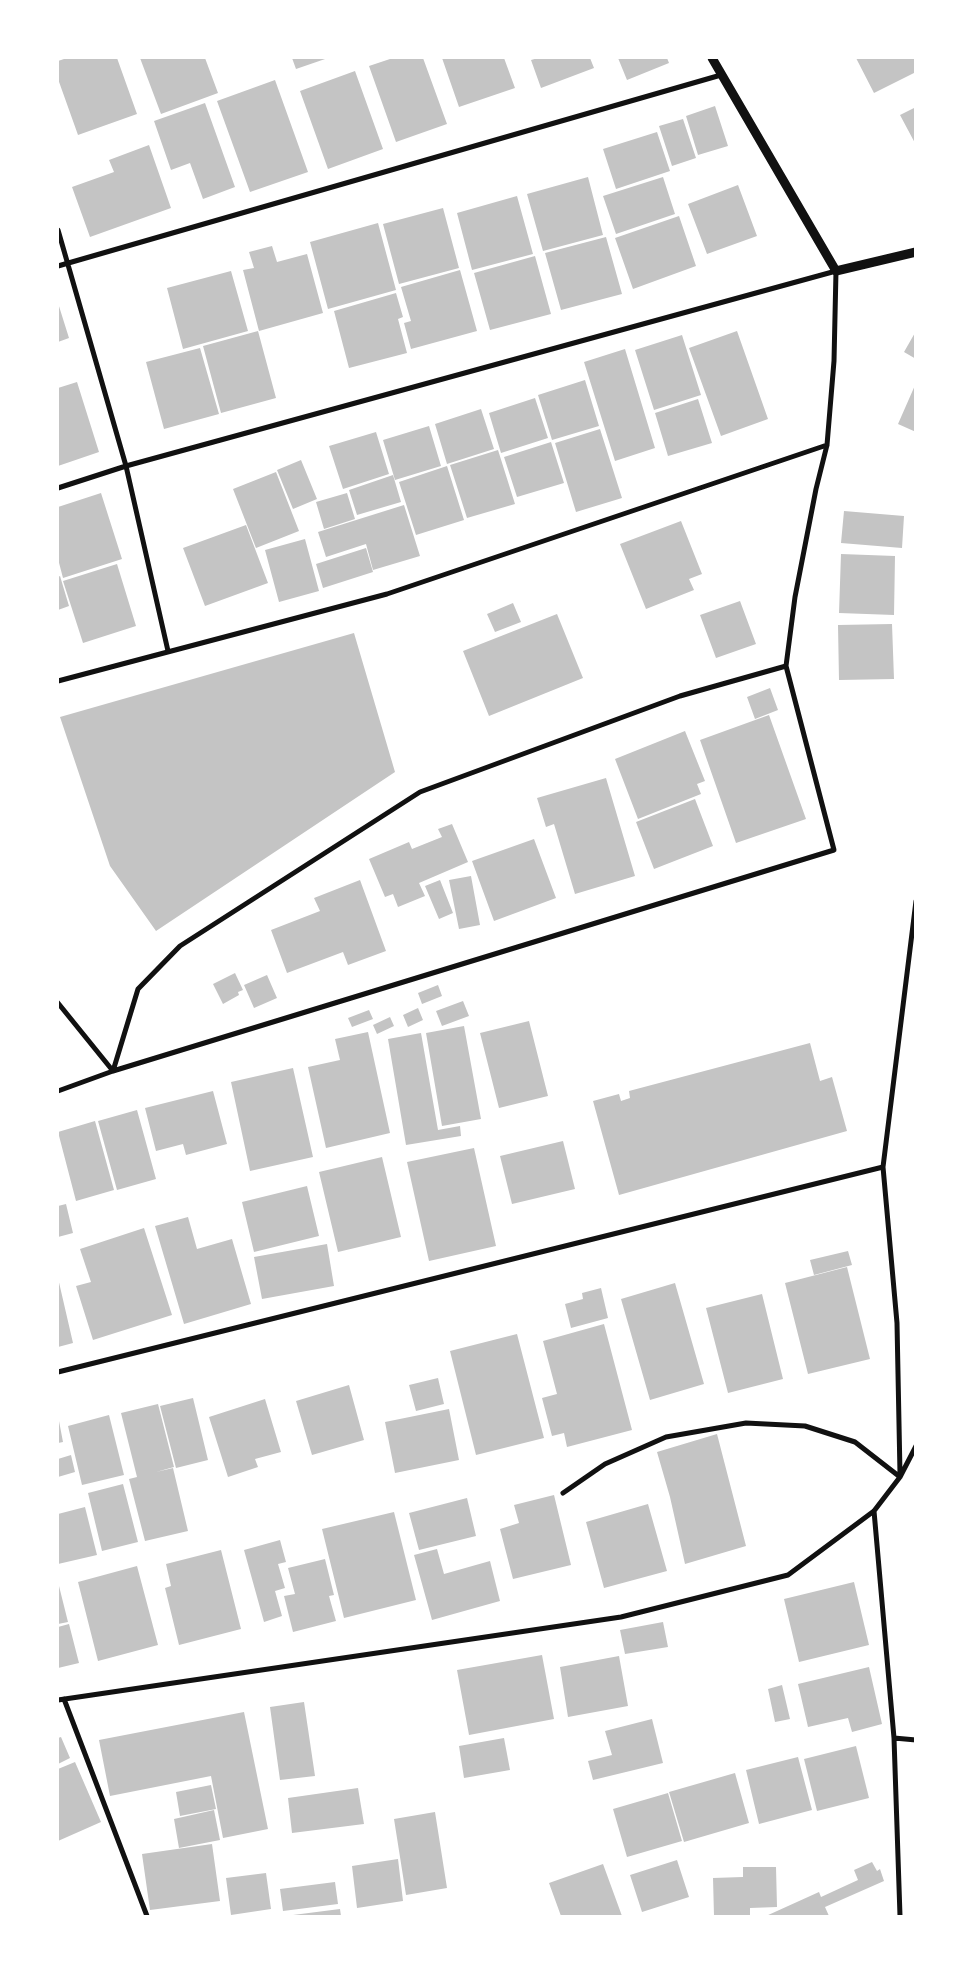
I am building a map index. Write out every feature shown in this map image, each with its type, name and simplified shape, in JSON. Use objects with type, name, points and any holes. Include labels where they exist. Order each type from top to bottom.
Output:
[{"type":"street","points":[[58,1091],[113,1071],[834,850],[786,666],[796,597],[816,489],[827,445],[834,361],[836,271],[712,58]]},
{"type":"street","points":[[58,266],[721,75]]},
{"type":"street","points":[[58,230],[126,466],[168,651]]},
{"type":"street","points":[[58,488],[126,466],[836,271],[916,252]]},
{"type":"street","points":[[58,681],[387,594],[827,445]]},
{"type":"street","points":[[113,1071],[138,989],[180,946],[420,792],[680,696],[786,666]]},
{"type":"street","points":[[900,1477],[897,1323],[883,1167],[916,901]]},
{"type":"street","points":[[58,1003],[113,1071]]},
{"type":"street","points":[[58,1372],[883,1167]]},
{"type":"street","points":[[563,1493],[605,1464],[666,1437],[746,1423],[804,1426],[855,1442],[900,1477]]},
{"type":"street","points":[[58,1700],[621,1617],[788,1575],[874,1511],[900,1477],[916,1446]]},
{"type":"street","points":[[874,1511],[894,1738],[900,1916]]},
{"type":"street","points":[[64,1699],[147,1916]]},
{"type":"street","points":[[894,1738],[916,1740]]},
{"type":"building","points":[[67,58],[117,58],[137,114],[78,135],[58,79],[58,61]]},
{"type":"building","points":[[140,58],[205,58],[218,93],[161,114]]},
{"type":"building","points":[[292,58],[328,58],[296,69]]},
{"type":"building","points":[[393,58],[423,58],[447,124],[396,142],[369,66]]},
{"type":"building","points":[[442,58],[504,58],[515,88],[459,107]]},
{"type":"building","points":[[538,58],[590,58],[594,68],[541,88],[531,60]]},
{"type":"building","points":[[618,58],[667,58],[669,63],[627,80]]},
{"type":"building","points":[[856,58],[916,58],[916,72],[874,93]]},
{"type":"building","points":[[355,71],[383,149],[328,169],[300,91]]},
{"type":"building","points":[[275,80],[308,172],[250,192],[217,101]]},
{"type":"building","points":[[205,103],[235,187],[203,199],[190,163],[171,170],[154,121]]},
{"type":"building","points":[[715,106],[728,146],[698,155],[686,116]]},
{"type":"building","points":[[916,107],[916,145],[900,115]]},
{"type":"building","points":[[683,119],[696,158],[672,166],[659,126]]},
{"type":"building","points":[[657,132],[670,171],[616,189],[603,149]]},
{"type":"building","points":[[149,145],[171,208],[90,237],[72,187],[114,172],[109,160]]},
{"type":"building","points":[[588,177],[603,235],[543,251],[527,194]]},
{"type":"building","points":[[663,177],[675,214],[616,234],[603,196]]},
{"type":"building","points":[[738,185],[757,236],[707,254],[688,204]]},
{"type":"building","points":[[517,196],[533,254],[472,270],[457,213]]},
{"type":"building","points":[[443,208],[459,268],[399,284],[383,224]]},
{"type":"building","points":[[679,216],[696,266],[633,289],[615,238]]},
{"type":"building","points":[[378,223],[396,290],[328,309],[310,242]]},
{"type":"building","points":[[606,237],[622,294],[561,310],[545,253]]},
{"type":"building","points":[[272,246],[277,262],[307,254],[323,313],[259,331],[243,270],[254,268],[249,252]]},
{"type":"building","points":[[535,256],[551,314],[490,330],[474,273]]},
{"type":"building","points":[[460,270],[477,331],[411,349],[404,323],[411,321],[401,287]]},
{"type":"building","points":[[231,271],[248,331],[183,349],[167,288]]},
{"type":"building","points":[[396,293],[403,317],[398,319],[407,353],[349,368],[334,311]]},
{"type":"building","points":[[58,303],[69,338],[58,342]]},
{"type":"building","points":[[258,331],[276,398],[221,413],[203,346]]},
{"type":"building","points":[[737,331],[768,419],[721,436],[689,348]]},
{"type":"building","points":[[916,331],[916,359],[904,352]]},
{"type":"building","points":[[682,335],[701,395],[654,410],[635,350]]},
{"type":"building","points":[[200,348],[219,414],[164,429],[146,362]]},
{"type":"building","points":[[625,349],[655,448],[615,461],[584,362]]},
{"type":"building","points":[[585,380],[599,426],[552,440],[538,395]]},
{"type":"building","points":[[77,382],[99,452],[58,466],[58,388]]},
{"type":"building","points":[[916,383],[916,432],[898,424]]},
{"type":"building","points":[[535,398],[548,438],[501,453],[489,413]]},
{"type":"building","points":[[698,399],[712,443],[668,456],[655,413]]},
{"type":"building","points":[[481,409],[494,449],[447,464],[435,424]]},
{"type":"building","points":[[429,426],[441,466],[395,480],[383,440]]},
{"type":"building","points":[[600,429],[622,498],[576,512],[555,443]]},
{"type":"building","points":[[376,432],[389,474],[343,489],[329,446]]},
{"type":"building","points":[[551,442],[564,483],[517,497],[504,457]]},
{"type":"building","points":[[498,450],[515,504],[467,518],[450,465]]},
{"type":"building","points":[[301,460],[317,499],[293,509],[277,470]]},
{"type":"building","points":[[447,466],[464,520],[416,535],[399,482]]},
{"type":"building","points":[[276,472],[299,531],[256,548],[233,489]]},
{"type":"building","points":[[393,475],[401,502],[357,515],[349,490]]},
{"type":"building","points":[[101,493],[122,559],[63,578],[58,559],[58,507]]},
{"type":"building","points":[[347,493],[355,519],[324,529],[316,502]]},
{"type":"building","points":[[404,505],[420,556],[373,570],[366,544],[326,557],[318,532]]},
{"type":"building","points":[[844,511],[904,516],[902,548],[841,543]]},
{"type":"building","points":[[681,521],[702,574],[689,579],[694,590],[646,609],[620,544]]},
{"type":"building","points":[[246,525],[268,583],[205,606],[183,548]]},
{"type":"building","points":[[305,539],[319,591],[279,602],[265,550]]},
{"type":"building","points":[[366,548],[373,572],[323,588],[316,564]]},
{"type":"building","points":[[841,554],[895,556],[894,615],[839,613]]},
{"type":"building","points":[[117,564],[136,626],[83,643],[63,581]]},
{"type":"building","points":[[60,576],[69,606],[58,610],[58,577]]},
{"type":"building","points":[[740,601],[756,644],[716,658],[700,615]]},
{"type":"building","points":[[513,603],[521,622],[495,632],[487,614]]},
{"type":"building","points":[[557,614],[583,678],[489,716],[463,651]]},
{"type":"building","points":[[892,624],[894,679],[839,680],[838,625]]},
{"type":"building","points":[[354,633],[395,772],[156,931],[110,866],[60,717]]},
{"type":"building","points":[[770,688],[778,710],[755,719],[747,697]]},
{"type":"building","points":[[769,715],[806,819],[736,843],[700,740]]},
{"type":"building","points":[[685,731],[705,781],[697,784],[701,794],[638,819],[615,759]]},
{"type":"building","points":[[606,778],[635,876],[575,894],[554,824],[546,827],[537,798]]},
{"type":"building","points":[[695,799],[713,846],[654,869],[636,822]]},
{"type":"building","points":[[452,824],[468,862],[419,883],[425,896],[398,907],[393,894],[385,897],[369,859],[409,842],[412,849],[442,837],[438,829]]},
{"type":"building","points":[[534,839],[556,898],[494,921],[472,861]]},
{"type":"building","points":[[471,876],[480,925],[459,929],[449,880]]},
{"type":"building","points":[[360,880],[386,951],[348,965],[343,952],[287,973],[271,930],[320,911],[314,898]]},
{"type":"building","points":[[440,880],[453,913],[439,919],[425,886]]},
{"type":"building","points":[[235,973],[243,990],[238,992],[239,995],[223,1004],[213,984]]},
{"type":"building","points":[[267,975],[277,998],[254,1008],[244,985]]},
{"type":"building","points":[[438,985],[442,996],[422,1004],[418,993]]},
{"type":"building","points":[[463,1001],[469,1016],[442,1026],[436,1011]]},
{"type":"building","points":[[418,1008],[423,1020],[408,1027],[403,1015]]},
{"type":"building","points":[[369,1010],[373,1019],[352,1027],[348,1018]]},
{"type":"building","points":[[390,1017],[394,1026],[377,1034],[373,1025]]},
{"type":"building","points":[[529,1021],[548,1096],[499,1108],[480,1033]]},
{"type":"building","points":[[464,1026],[481,1119],[442,1126],[426,1033]]},
{"type":"building","points":[[368,1032],[390,1133],[326,1148],[308,1067],[340,1060],[335,1039]]},
{"type":"building","points":[[421,1033],[438,1130],[460,1126],[461,1136],[406,1145],[388,1039]]},
{"type":"building","points":[[810,1043],[820,1081],[832,1077],[847,1131],[619,1195],[593,1101],[619,1094],[621,1101],[630,1098],[629,1091]]},
{"type":"building","points":[[293,1068],[313,1157],[250,1171],[231,1082]]},
{"type":"building","points":[[213,1091],[227,1144],[186,1155],[183,1144],[156,1151],[145,1108]]},
{"type":"building","points":[[137,1110],[156,1179],[117,1190],[98,1121]]},
{"type":"building","points":[[95,1121],[114,1190],[76,1201],[58,1132]]},
{"type":"building","points":[[563,1141],[575,1189],[512,1204],[500,1156]]},
{"type":"building","points":[[474,1148],[496,1246],[429,1261],[407,1162]]},
{"type":"building","points":[[382,1157],[401,1237],[338,1252],[319,1172]]},
{"type":"building","points":[[307,1186],[319,1236],[254,1252],[242,1202]]},
{"type":"building","points":[[66,1204],[73,1233],[58,1237],[58,1206]]},
{"type":"building","points":[[188,1217],[197,1249],[232,1239],[251,1304],[184,1324],[155,1226]]},
{"type":"building","points":[[144,1228],[172,1315],[93,1340],[76,1286],[91,1282],[80,1249]]},
{"type":"building","points":[[327,1244],[334,1286],[262,1299],[254,1257]]},
{"type":"building","points":[[848,1251],[852,1265],[814,1275],[810,1260]]},
{"type":"building","points":[[847,1267],[870,1359],[808,1374],[785,1283]]},
{"type":"building","points":[[58,1278],[73,1343],[58,1347]]},
{"type":"building","points":[[675,1283],[704,1384],[650,1400],[621,1299]]},
{"type":"building","points":[[601,1288],[608,1318],[571,1328],[565,1304],[583,1299],[582,1293]]},
{"type":"building","points":[[762,1294],[783,1379],[728,1393],[706,1308]]},
{"type":"building","points":[[604,1324],[632,1430],[567,1447],[564,1433],[552,1436],[542,1398],[557,1394],[543,1341]]},
{"type":"building","points":[[517,1334],[544,1438],[476,1455],[450,1351]]},
{"type":"building","points":[[438,1378],[444,1404],[416,1411],[409,1385]]},
{"type":"building","points":[[349,1385],[364,1440],[312,1455],[296,1401]]},
{"type":"building","points":[[193,1398],[208,1460],[176,1468],[160,1406]]},
{"type":"building","points":[[265,1399],[281,1452],[255,1459],[258,1467],[228,1477],[209,1417]]},
{"type":"building","points":[[158,1404],[174,1467],[156,1472],[173,1468],[188,1531],[145,1541],[129,1479],[137,1477],[121,1413]]},
{"type":"building","points":[[449,1409],[459,1460],[395,1473],[385,1422]]},
{"type":"building","points":[[109,1415],[124,1475],[82,1485],[68,1426]]},
{"type":"building","points":[[58,1421],[63,1442],[58,1443]]},
{"type":"building","points":[[717,1434],[746,1546],[685,1564],[670,1497],[657,1452]]},
{"type":"building","points":[[71,1455],[75,1472],[58,1477],[58,1459]]},
{"type":"building","points":[[123,1484],[138,1542],[102,1551],[88,1493]]},
{"type":"building","points":[[554,1495],[571,1565],[513,1579],[500,1529],[519,1523],[514,1505]]},
{"type":"building","points":[[467,1498],[476,1536],[419,1550],[409,1513]]},
{"type":"building","points":[[648,1504],[667,1571],[604,1588],[586,1522]]},
{"type":"building","points":[[85,1507],[97,1555],[58,1564],[58,1514]]},
{"type":"building","points":[[394,1512],[416,1600],[344,1618],[322,1529]]},
{"type":"building","points":[[280,1540],[286,1562],[278,1564],[285,1588],[275,1591],[282,1616],[264,1622],[244,1550]]},
{"type":"building","points":[[437,1549],[444,1574],[490,1561],[500,1601],[432,1620],[414,1555]]},
{"type":"building","points":[[221,1550],[241,1629],[179,1645],[165,1588],[171,1586],[166,1564]]},
{"type":"building","points":[[325,1559],[334,1595],[329,1596],[336,1621],[293,1632],[284,1596],[295,1594],[288,1568]]},
{"type":"building","points":[[137,1566],[158,1645],[98,1661],[78,1582]]},
{"type":"building","points":[[58,1582],[68,1622],[58,1624]]},
{"type":"building","points":[[854,1582],[869,1645],[799,1662],[784,1599]]},
{"type":"building","points":[[663,1622],[668,1647],[625,1654],[620,1630]]},
{"type":"building","points":[[69,1624],[79,1663],[58,1668],[58,1627]]},
{"type":"building","points":[[542,1655],[554,1719],[469,1735],[457,1670]]},
{"type":"building","points":[[619,1656],[628,1706],[568,1717],[560,1667]]},
{"type":"building","points":[[869,1667],[882,1724],[852,1732],[848,1718],[808,1727],[798,1684]]},
{"type":"building","points":[[782,1685],[790,1719],[775,1722],[768,1689]]},
{"type":"building","points":[[304,1702],[315,1776],[280,1780],[270,1707]]},
{"type":"building","points":[[244,1712],[268,1829],[223,1838],[211,1776],[110,1796],[99,1740]]},
{"type":"building","points":[[652,1719],[663,1763],[593,1780],[588,1761],[612,1755],[605,1731]]},
{"type":"building","points":[[61,1737],[70,1758],[58,1764],[58,1738]]},
{"type":"building","points":[[504,1738],[510,1770],[464,1778],[459,1746]]},
{"type":"building","points":[[856,1746],[869,1798],[817,1811],[804,1759]]},
{"type":"building","points":[[798,1757],[812,1810],[759,1824],[746,1770]]},
{"type":"building","points":[[75,1762],[101,1822],[58,1841],[58,1769]]},
{"type":"building","points":[[735,1773],[749,1823],[684,1842],[669,1792]]},
{"type":"building","points":[[211,1785],[216,1809],[180,1816],[176,1792]]},
{"type":"building","points":[[358,1788],[364,1824],[292,1833],[288,1798]]},
{"type":"building","points":[[668,1793],[682,1841],[627,1857],[613,1809]]},
{"type":"building","points":[[214,1810],[220,1840],[179,1848],[174,1819]]},
{"type":"building","points":[[435,1812],[447,1888],[406,1895],[394,1819]]},
{"type":"building","points":[[212,1844],[220,1901],[150,1910],[142,1854]]},
{"type":"building","points":[[398,1859],[403,1901],[357,1908],[352,1866]]},
{"type":"building","points":[[677,1860],[689,1897],[642,1912],[630,1875]]},
{"type":"building","points":[[872,1862],[877,1871],[880,1869],[884,1881],[825,1907],[829,1916],[766,1916],[819,1892],[821,1897],[858,1880],[854,1870]]},
{"type":"building","points":[[603,1864],[622,1916],[561,1916],[549,1883]]},
{"type":"building","points":[[743,1867],[776,1867],[777,1907],[750,1908],[750,1916],[714,1916],[713,1878],[743,1877]]},
{"type":"building","points":[[266,1873],[271,1909],[231,1915],[226,1878]]},
{"type":"building","points":[[335,1882],[338,1904],[283,1911],[280,1889]]},
{"type":"building","points":[[340,1909],[341,1916],[293,1916],[293,1915]]}]
